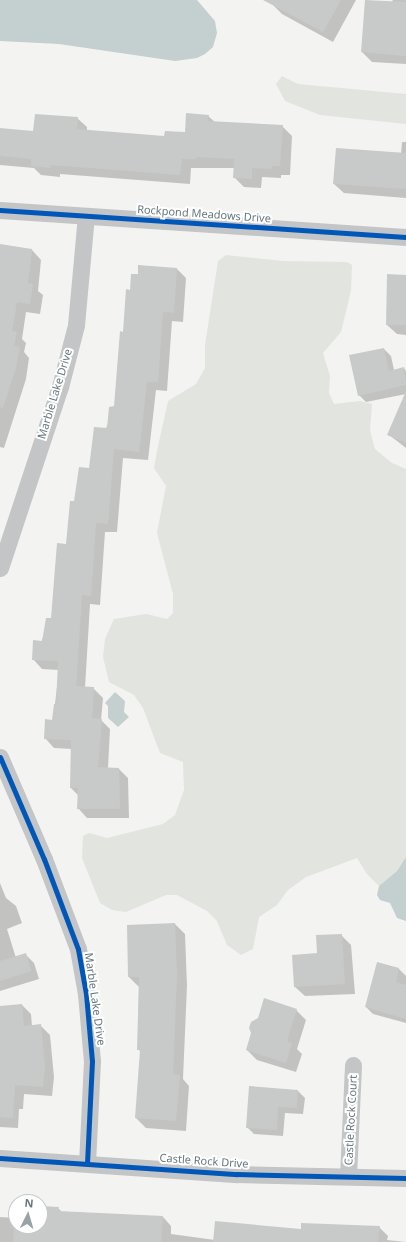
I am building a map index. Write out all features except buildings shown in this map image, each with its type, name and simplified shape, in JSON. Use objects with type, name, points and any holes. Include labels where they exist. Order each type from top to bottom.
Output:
[{"type":"street","name":"Rockpond Meadows Drive","points":[[0,210],[406,237]]},
{"type":"street","name":"Marble Lake Drive","points":[[0,568],[60,387],[76,325],[86,216]]},
{"type":"street","name":"Marble Lake Drive","points":[[0,757],[44,859],[78,949],[86,994],[92,1061],[87,1162]]},
{"type":"street","name":"Castle Rock Court","points":[[348,1176],[353,1065]]},
{"type":"street","name":"Castle Rock Drive","points":[[0,1158],[87,1162],[237,1174],[406,1178]]},
{"type":"shaded area","points":[[0,0],[197,0],[215,21],[217,33],[213,47],[205,54],[197,58],[175,61],[59,44],[0,41]]},
{"type":"shaded area","points":[[282,76],[298,84],[406,94],[406,124],[320,115],[285,101],[276,84]]},
{"type":"shaded area","points":[[226,255],[283,261],[347,262],[352,265],[351,291],[341,332],[323,353],[330,376],[329,393],[334,404],[360,401],[372,404],[370,430],[375,449],[392,463],[406,469],[406,857],[397,871],[379,886],[367,874],[357,858],[306,877],[288,890],[277,905],[259,917],[253,949],[241,955],[227,945],[217,921],[207,911],[177,895],[166,895],[126,912],[112,910],[100,903],[82,858],[83,836],[89,833],[107,838],[163,824],[175,815],[184,790],[183,762],[160,753],[143,708],[134,695],[109,682],[103,657],[105,639],[114,619],[146,614],[167,619],[173,613],[173,594],[157,533],[166,486],[154,468],[168,401],[196,384],[205,368],[205,345],[218,261]]},
{"type":"shaded area","points":[[115,692],[125,701],[124,712],[129,717],[118,727],[108,718],[108,706],[105,703]]},
{"type":"shaded area","points":[[406,857],[406,921],[397,918],[390,903],[380,900],[377,895],[379,886],[397,871]]},
{"type":"cycle path","points":[[0,210],[406,237]]},
{"type":"cycle path","points":[[0,757],[44,859],[78,949],[86,994],[92,1061],[87,1162]]},
{"type":"cycle path","points":[[0,1158],[237,1174],[406,1178]]}]
